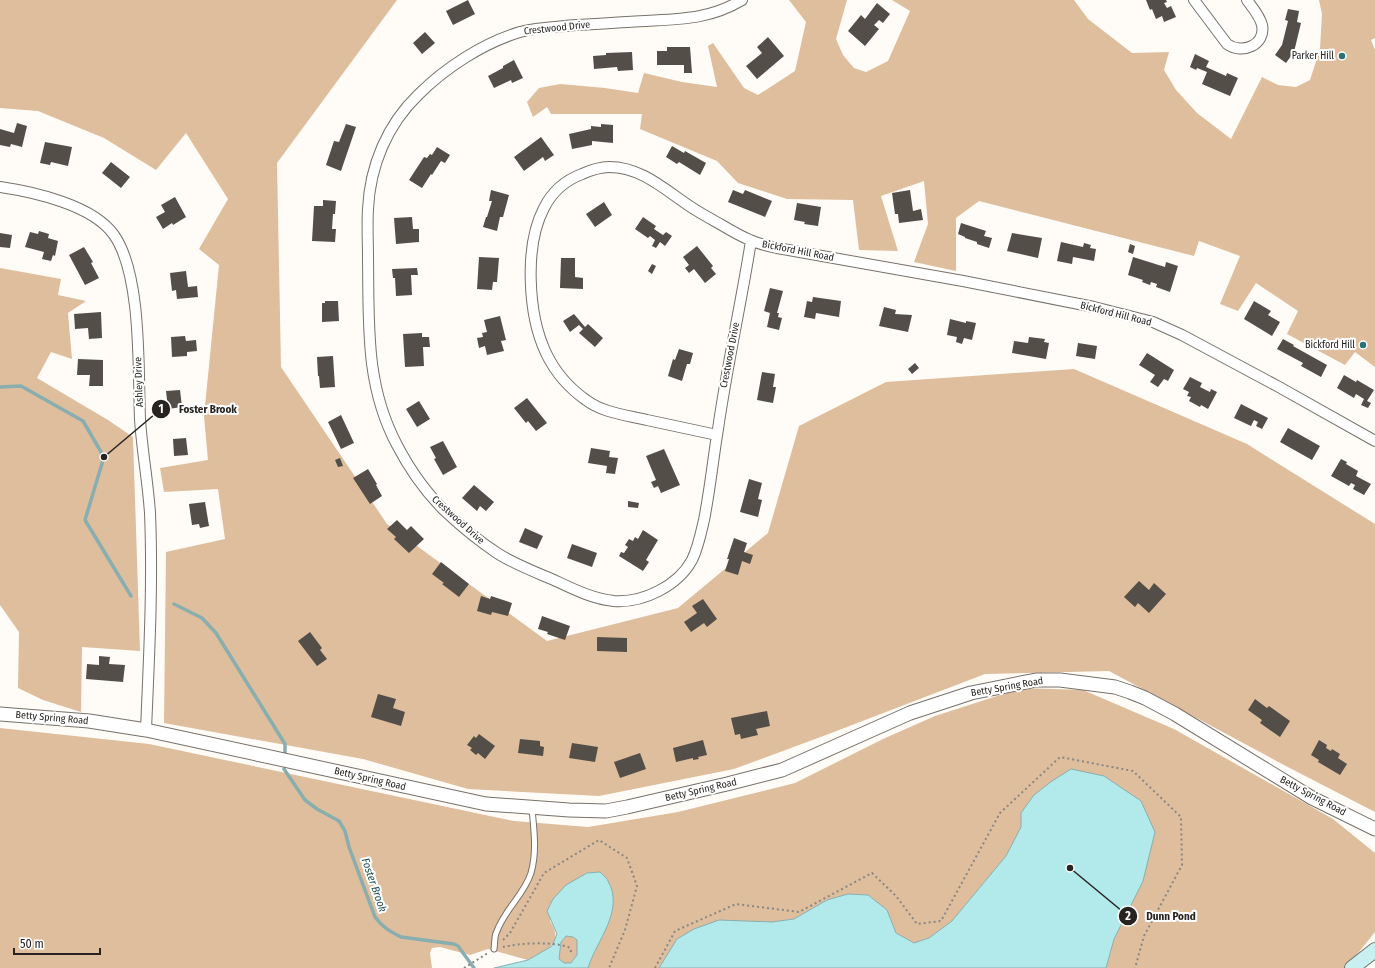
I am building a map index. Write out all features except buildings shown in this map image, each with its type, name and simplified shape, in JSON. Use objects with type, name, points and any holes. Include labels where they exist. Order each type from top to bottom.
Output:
[{"type":"main road","points":[[1352,968],[1375,950]]},
{"type":"street","name":"Crestwood Drive","points":[[742,0],[722,11],[691,18],[552,27],[516,33],[496,41],[466,57],[436,78],[418,94],[396,120],[380,152],[373,174],[368,209],[370,354],[376,392],[385,421],[408,466],[434,500],[466,530],[499,554],[568,587],[603,599],[620,601],[629,600],[661,590],[677,579],[685,570],[695,553],[701,535],[751,241]]},
{"type":"street","points":[[1194,0],[1227,44],[1231,47],[1240,49],[1249,48],[1257,42],[1262,34],[1260,20],[1247,0]]},
{"type":"street","name":"Bickford Hill Road","points":[[717,435],[601,408],[585,400],[566,383],[546,354],[537,325],[532,284],[533,244],[540,217],[548,201],[559,188],[579,175],[608,167],[629,170],[649,178],[701,213],[751,241],[777,248],[963,281],[1134,316],[1153,322],[1189,338],[1375,441]]},
{"type":"street","name":"Ashley Drive","points":[[0,187],[29,192],[63,202],[79,209],[103,224],[113,234],[121,246],[130,275],[137,332],[140,421],[147,481],[150,526],[152,584],[146,730]]},
{"type":"street","name":"Betty Spring Road","points":[[0,714],[89,721],[146,730],[472,802],[493,805],[583,811],[617,809],[782,770],[883,724],[939,702],[1000,686],[1036,680],[1060,680],[1115,688],[1145,698],[1175,714],[1312,798],[1375,829]]},
{"type":"street","name":"Betty Spring Road","points":[[1359,821],[1375,836]]},
{"type":"lane","points":[[494,949],[496,933],[499,926],[508,910],[522,892],[531,873],[535,850],[532,808]]},
{"type":"path","points":[[655,968],[675,931],[736,904],[798,912],[872,873],[896,896],[917,924],[941,920],[1000,813],[1060,757],[1133,772],[1180,817],[1182,865],[1144,936],[1135,968]]},
{"type":"path","points":[[494,949],[510,933],[544,873],[599,840],[627,858],[637,886],[625,930],[609,968]]},
{"type":"path","points":[[464,968],[474,960],[494,949],[516,944],[561,945],[570,948],[572,950],[572,955]]},
{"type":"shaded area","points":[[0,0],[397,0],[277,163],[281,367],[387,524],[547,641],[678,608],[768,533],[799,426],[886,382],[1074,369],[1247,444],[1375,524],[1375,812],[1109,671],[985,674],[734,769],[599,796],[468,789],[363,759],[164,723],[166,552],[225,539],[218,489],[164,492],[160,468],[208,460],[204,416],[219,265],[199,249],[228,199],[186,133],[156,170],[104,138],[38,111],[0,108]]},
{"type":"shaded area","points":[[789,0],[847,0],[836,39],[843,55],[854,68],[866,72],[888,61],[910,11],[892,0],[1074,0],[1088,19],[1132,53],[1169,52],[1164,70],[1176,90],[1197,113],[1231,139],[1262,77],[1278,85],[1296,87],[1310,80],[1320,49],[1322,14],[1319,0],[1375,0],[1375,38],[1371,40],[1375,50],[1375,367],[1355,352],[1345,365],[1287,334],[1298,311],[1256,283],[1238,311],[1220,304],[1240,256],[1199,241],[1194,256],[979,201],[956,218],[956,271],[914,262],[928,224],[924,181],[881,196],[898,251],[859,250],[853,200],[787,199],[738,183],[717,161],[640,129],[642,114],[551,114],[547,107],[533,117],[527,102],[539,88],[560,84],[638,93],[644,73],[682,82],[717,87],[708,46],[713,43],[744,88],[758,95],[795,71],[806,22]]},
{"type":"shaded area","points":[[0,268],[61,279],[58,295],[86,301],[68,313],[72,359],[51,352],[37,378],[108,420],[133,437],[140,651],[82,647],[81,712],[43,700],[18,688],[19,632],[0,605]]},
{"type":"shaded area","points":[[1022,688],[1083,690],[1174,729],[1333,819],[1375,853],[1375,932],[1346,968],[1106,968],[1114,939],[1143,881],[1052,781],[1034,795],[1021,813],[1021,827],[1006,856],[952,921],[929,938],[914,943],[896,933],[887,910],[868,895],[848,894],[827,900],[794,919],[772,922],[747,922],[661,964],[659,968],[588,968],[601,938],[608,880],[600,872],[586,873],[550,921],[554,929],[554,941],[547,949],[528,960],[488,949],[470,955],[440,947],[432,948],[430,953],[432,968],[0,968],[0,728],[149,744],[514,821],[588,827],[678,812],[795,783],[883,739],[935,716]]},
{"type":"shaded area","points":[[566,936],[573,937],[577,940],[577,955],[571,963],[564,963],[559,959],[561,942]]},
{"type":"water","points":[[1071,769],[1104,776],[1141,801],[1155,832],[1143,881],[1114,939],[1106,968],[659,968],[677,939],[694,929],[719,920],[772,922],[794,919],[827,900],[848,894],[868,895],[887,910],[896,933],[914,943],[929,938],[952,921],[1006,856],[1021,827],[1021,813],[1034,795]]},
{"type":"water","points":[[600,872],[606,878],[612,892],[613,903],[607,926],[588,968],[494,968],[528,960],[552,946],[557,934],[547,911],[553,899],[566,885],[587,873]],"holes":[[[566,936],[573,937],[577,940],[577,955],[571,963],[564,963],[559,959],[561,942]]]},
{"type":"waterway","name":"Foster Brook","points":[[0,387],[21,386],[83,421],[104,457],[85,520],[131,596]]},
{"type":"waterway","name":"Foster Brook","points":[[174,604],[202,618],[216,633],[285,744],[285,753]]},
{"type":"waterway","name":"Foster Brook","points":[[284,769],[305,800],[317,809],[339,821],[345,831],[349,847],[375,917],[381,924],[401,937],[454,944],[458,946],[474,968]]},
{"type":"place","name":"Parker Hill","points":[[1342,56]]},
{"type":"place","name":"Bickford Hill","points":[[1363,345]]},
{"type":"place","name":"Foster Brook","points":[[104,457]]},
{"type":"place","name":"Dunn Pond","points":[[1070,868]]}]
